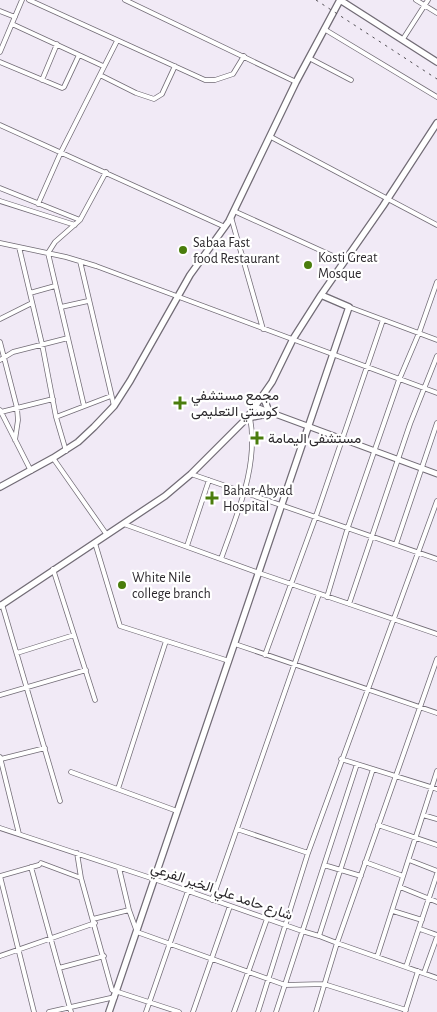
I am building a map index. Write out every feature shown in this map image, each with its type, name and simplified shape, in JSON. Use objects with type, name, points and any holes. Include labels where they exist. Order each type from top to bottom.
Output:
[{"type":"main road","points":[[0,487],[66,451],[94,428],[114,406],[198,262],[233,214],[296,82],[340,0],[437,62]]},
{"type":"main road","points":[[1,604],[165,496],[191,474],[249,417],[321,294],[388,199],[437,123]]},
{"type":"main road","points":[[109,1012],[349,307],[321,294]]},
{"type":"main road","points":[[249,417],[271,413],[262,396]]},
{"type":"street","points":[[0,52],[22,0]]},
{"type":"street","points":[[29,0],[205,80],[215,80],[233,74],[244,56]]},
{"type":"street","points":[[125,0],[296,82]]},
{"type":"street","points":[[416,0],[437,13]]},
{"type":"street","points":[[403,39],[428,0]]},
{"type":"street","points":[[0,10],[15,17]]},
{"type":"street","points":[[12,24],[103,66]]},
{"type":"street","points":[[324,29],[437,97]]},
{"type":"street","points":[[38,204],[61,152],[117,40]]},
{"type":"street","points":[[42,80],[56,44]]},
{"type":"street","points":[[0,62],[63,88],[79,55]]},
{"type":"street","points":[[309,58],[351,80]]},
{"type":"street","points":[[100,75],[136,93],[154,99],[162,94],[175,66]]},
{"type":"street","points":[[0,125],[225,227]]},
{"type":"street","points":[[271,137],[437,225]]},
{"type":"street","points":[[84,406],[48,253],[55,242],[80,220],[106,172]]},
{"type":"street","points":[[0,188],[80,220]]},
{"type":"street","points":[[0,200],[74,225]]},
{"type":"street","points":[[233,214],[344,261]]},
{"type":"street","points":[[233,214],[263,329]]},
{"type":"street","points":[[0,243],[80,261],[437,393]]},
{"type":"street","points":[[19,247],[42,344],[56,417],[66,451]]},
{"type":"street","points":[[80,261],[114,406]]},
{"type":"street","points":[[327,597],[348,527],[399,380],[419,333],[437,282]]},
{"type":"street","points":[[30,293],[55,286]]},
{"type":"street","points":[[61,308],[88,301]]},
{"type":"street","points":[[0,319],[32,303]]},
{"type":"street","points":[[349,307],[437,340]]},
{"type":"street","points":[[265,655],[316,516],[383,320]]},
{"type":"street","points":[[2,358],[13,352],[68,338]]},
{"type":"street","points":[[0,342],[2,358],[17,408],[18,420],[15,440]]},
{"type":"street","points":[[349,604],[374,536],[423,389],[437,356]]},
{"type":"street","points":[[56,417],[111,396]]},
{"type":"street","points":[[31,471],[1,411],[53,399]]},
{"type":"street","points":[[256,407],[437,474]]},
{"type":"street","points":[[221,559],[249,475],[252,428],[249,417]]},
{"type":"street","points":[[396,544],[437,424]]},
{"type":"street","points":[[54,458],[107,535]]},
{"type":"street","points":[[191,474],[437,559]]},
{"type":"street","points":[[187,546],[209,480]]},
{"type":"street","points":[[258,1012],[308,853],[437,501]]},
{"type":"street","points":[[124,524],[327,597],[437,634]]},
{"type":"street","points":[[95,543],[120,626],[229,661]]},
{"type":"street","points":[[53,569],[95,700]]},
{"type":"street","points":[[212,900],[319,594]]},
{"type":"street","points":[[1,604],[60,801]]},
{"type":"street","points":[[17,653],[74,635]]},
{"type":"street","points":[[118,789],[166,641]]},
{"type":"street","points":[[235,644],[437,713]]},
{"type":"street","points":[[316,1012],[337,943],[437,659]]},
{"type":"street","points":[[0,695],[86,670]]},
{"type":"street","points":[[19,834],[0,758],[45,748]]},
{"type":"street","points":[[341,759],[437,789]]},
{"type":"street","points":[[276,1012],[357,764]]},
{"type":"street","points":[[319,936],[342,871],[374,769]]},
{"type":"street","points":[[376,957],[393,911],[437,771]]},
{"type":"street","points":[[71,772],[177,811]]},
{"type":"street","points":[[423,815],[437,819]]},
{"type":"street","points":[[378,825],[437,845]]},
{"type":"street","name":"شارع حامد علي الخير الفرعي","points":[[0,828],[154,879],[437,978]]},
{"type":"street","points":[[237,829],[308,853]]},
{"type":"street","points":[[77,853],[81,878],[104,956],[111,988],[116,994]]},
{"type":"street","points":[[406,967],[430,899],[437,872],[409,860]]},
{"type":"street","points":[[365,862],[403,876]]},
{"type":"street","points":[[34,1012],[0,876],[40,864],[81,878]]},
{"type":"street","points":[[324,865],[361,876]]},
{"type":"street","points":[[31,867],[71,1012]]},
{"type":"street","points":[[119,868],[129,910],[137,932],[285,986],[324,984],[405,1011],[418,971]]},
{"type":"street","points":[[400,888],[437,902]]},
{"type":"street","points":[[146,1012],[188,891]]},
{"type":"street","points":[[193,1012],[230,906]]},
{"type":"street","points":[[0,956],[129,910]]},
{"type":"street","points":[[393,911],[422,920]]},
{"type":"street","points":[[234,1012],[267,919]]},
{"type":"street","points":[[420,929],[437,936],[424,973]]},
{"type":"street","points":[[59,968],[104,956]]},
{"type":"street","points":[[49,1012],[116,994],[150,1002],[179,1012]]},
{"type":"railway","points":[[316,0],[437,79]]},
{"type":"place","name":"Sabaa Fast food Restaurant","points":[[183,250]]},
{"type":"place","name":"Kosti Great Mosque","points":[[308,265]]},
{"type":"place","name":"مجمع مستشفي كوستي التعليمى","points":[[180,403]]},
{"type":"place","name":"مستشفى اليمامة","points":[[257,438]]},
{"type":"place","name":"Bahar-Abyad Hospital","points":[[212,498]]},
{"type":"place","name":"White Nile college branch","points":[[122,585]]}]
